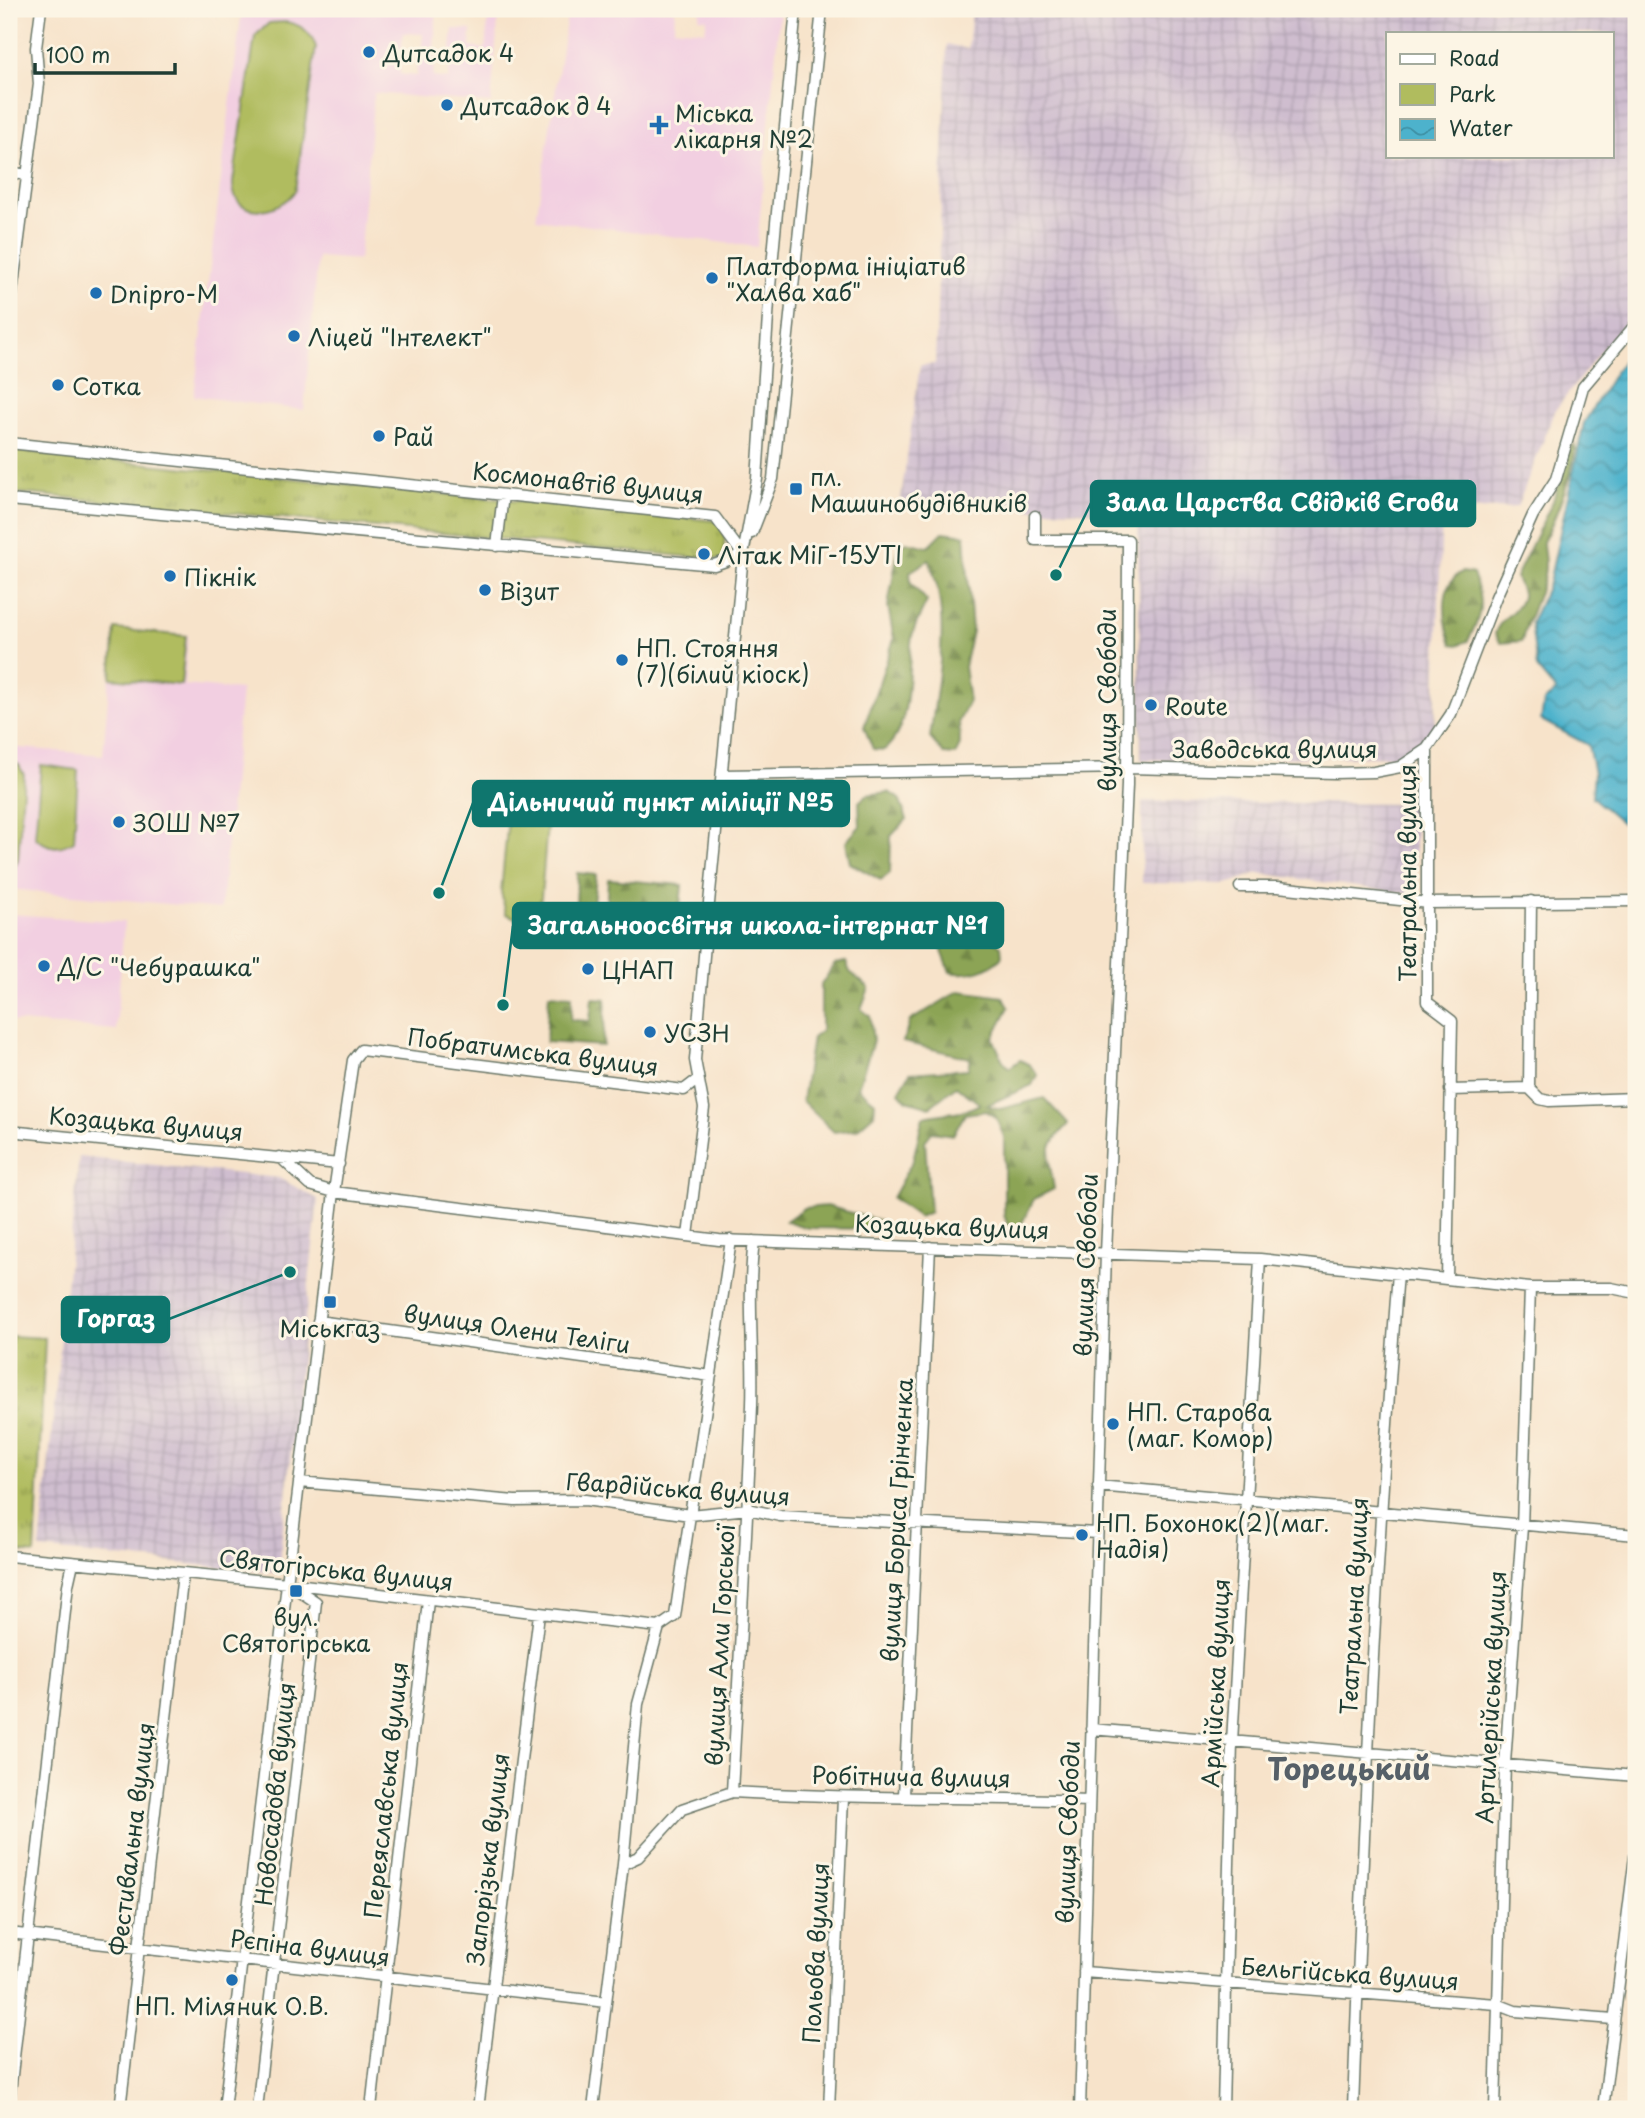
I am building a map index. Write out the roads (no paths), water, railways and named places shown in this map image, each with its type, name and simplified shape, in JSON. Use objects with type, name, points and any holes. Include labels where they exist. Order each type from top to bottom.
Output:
[{"type":"street","points":[[9,316],[38,86],[36,48],[41,9]]},
{"type":"street","points":[[688,1236],[704,1108],[704,1097],[697,1080],[696,1047],[743,555],[757,479],[796,9]]},
{"type":"street","points":[[9,500],[714,565],[743,555],[773,479],[822,9]]},
{"type":"street","points":[[9,173],[27,175]]},
{"type":"street","name":"Заводська вулиця","points":[[723,775],[1128,768],[1374,772],[1401,767],[1427,749],[1451,714],[1496,597],[1533,515],[1556,479],[1583,387],[1636,324]]},
{"type":"street","name":"Космонавтів вулиця","points":[[9,443],[715,517],[743,555]]},
{"type":"street","points":[[497,546],[503,495]]},
{"type":"street","name":"вулиця Свободи","points":[[1035,516],[1035,540],[1128,540],[1128,768],[1106,1253],[1080,2109]]},
{"type":"street","name":"Театральна вулиця","points":[[1427,749],[1427,1002],[1452,1021],[1447,1279]]},
{"type":"street","points":[[1240,887],[1278,887],[1428,903],[1636,901]]},
{"type":"street","points":[[1531,901],[1529,1087],[1540,1099],[1549,1101],[1636,1098]]},
{"type":"street","name":"Побратимська вулиця","points":[[361,1050],[661,1088],[684,1090],[697,1080]]},
{"type":"street","name":"Новосадова вулиця","points":[[224,2109],[334,1192],[353,1060],[361,1050]]},
{"type":"street","points":[[1450,1090],[1529,1087]]},
{"type":"street","name":"Козацька вулиця","points":[[9,1131],[338,1164]]},
{"type":"street","name":"Козацька вулиця","points":[[280,1157],[310,1185],[334,1192],[688,1236],[754,1241],[1260,1259],[1530,1288],[1611,1288],[1636,1293]]},
{"type":"street","name":"вулиця Алли Горської","points":[[593,2109],[623,1864],[638,1704],[659,1627],[675,1616],[731,1240]]},
{"type":"street","name":"вулиця Алли Горської","points":[[623,1864],[638,1857],[682,1810],[732,1791],[748,1509],[754,1349],[748,1286],[754,1241]]},
{"type":"street","name":"вулиця Бориса Грінченка","points":[[904,1795],[930,1247]]},
{"type":"street","name":"Армійська вулиця","points":[[1223,2109],[1232,1742],[1260,1259]]},
{"type":"street","name":"Театральна вулиця","points":[[1353,2109],[1365,1753],[1379,1510],[1398,1273]]},
{"type":"street","name":"Артилерійська вулиця","points":[[1495,2109],[1505,1763],[1522,1527],[1530,1288]]},
{"type":"street","name":"вулиця Олени Теліги","points":[[318,1321],[711,1376]]},
{"type":"street","name":"Гвардійська вулиця","points":[[299,1482],[515,1501],[585,1500],[690,1514],[748,1509],[780,1516],[1097,1533]]},
{"type":"street","points":[[1098,1486],[1379,1510],[1522,1527],[1636,1535]]},
{"type":"street","name":"Святогірська вулиця","points":[[9,1556],[287,1583],[659,1627]]},
{"type":"street","points":[[9,2101],[73,1563]]},
{"type":"street","name":"Фестивальна вулиця","points":[[120,2109],[183,1574]]},
{"type":"street","name":"Новосадова вулиця","points":[[257,2109],[317,1602],[287,1583]]},
{"type":"street","name":"Переяславська вулиця","points":[[371,2109],[428,1601]]},
{"type":"street","name":"Запорізька вулиця","points":[[478,2109],[539,1614]]},
{"type":"street","points":[[1091,1729],[1636,1776]]},
{"type":"street","name":"Робітнича вулиця","points":[[732,1791],[843,1798],[904,1795],[1089,1801]]},
{"type":"street","name":"Польова вулиця","points":[[829,2109],[843,1798]]},
{"type":"street","points":[[1603,2109],[1636,1848]]},
{"type":"street","name":"Рєпіна вулиця","points":[[9,1933],[606,2002]]},
{"type":"street","name":"Бельгійська вулиця","points":[[1084,1972],[1225,1986],[1497,2004],[1515,2011],[1614,2019]]},
{"type":"water","points":[[1636,348],[1636,834],[1592,797],[1594,773],[1588,745],[1541,720],[1544,702],[1556,691],[1537,668],[1531,623],[1549,583],[1584,423],[1618,367]]},
{"type":"place","name":"Дитсадок 4","points":[[369,52]]},
{"type":"place","name":"Дитсадок д 4","points":[[447,105]]},
{"type":"place","name":"Міська лікарня №2","points":[[659,125]]},
{"type":"place","name":"Платформа ініціатив \"Халва хаб\"","points":[[712,278]]},
{"type":"place","name":"Dnipro-M","points":[[96,293]]},
{"type":"place","name":"Ліцей \"Інтелект\"","points":[[294,336]]},
{"type":"place","name":"Сотка","points":[[58,385]]},
{"type":"place","name":"Рай","points":[[379,436]]},
{"type":"place","name":"пл. Машинобудівників","points":[[796,489]]},
{"type":"place","name":"Літак МіГ-15УТІ","points":[[704,554]]},
{"type":"place","name":"Зала Царства Свідків Єгови","points":[[1056,575]]},
{"type":"place","name":"Пікнік","points":[[170,576]]},
{"type":"place","name":"Візит","points":[[485,590]]},
{"type":"place","name":"НП. Стояння (7)(білий кіоск)","points":[[622,660]]},
{"type":"place","name":"Route","points":[[1151,705]]},
{"type":"place","name":"ЗОШ №7","points":[[119,822]]},
{"type":"place","name":"Дільничий пункт міліції №5","points":[[439,893]]},
{"type":"place","name":"Д/С \"Чебурашка\"","points":[[44,966]]},
{"type":"place","name":"ЦНАП","points":[[588,969]]},
{"type":"place","name":"Загальноосвітня школа-інтернат №1","points":[[503,1005]]},
{"type":"place","name":"УСЗН","points":[[650,1032]]},
{"type":"place","name":"Горгаз","points":[[290,1272]]},
{"type":"place","name":"Міськгаз","points":[[330,1302]]},
{"type":"place","name":"НП. Старова (маг. Комор)","points":[[1113,1424]]},
{"type":"place","name":"НП. Бохонок(2)(маг. Надія)","points":[[1082,1535]]},
{"type":"place","name":"вул. Святогірська","points":[[296,1591]]},
{"type":"place","name":"НП. Міляник О.В.","points":[[232,1980]]},
{"type":"district","name":"Торецький","points":[[1349,1767]]}]
